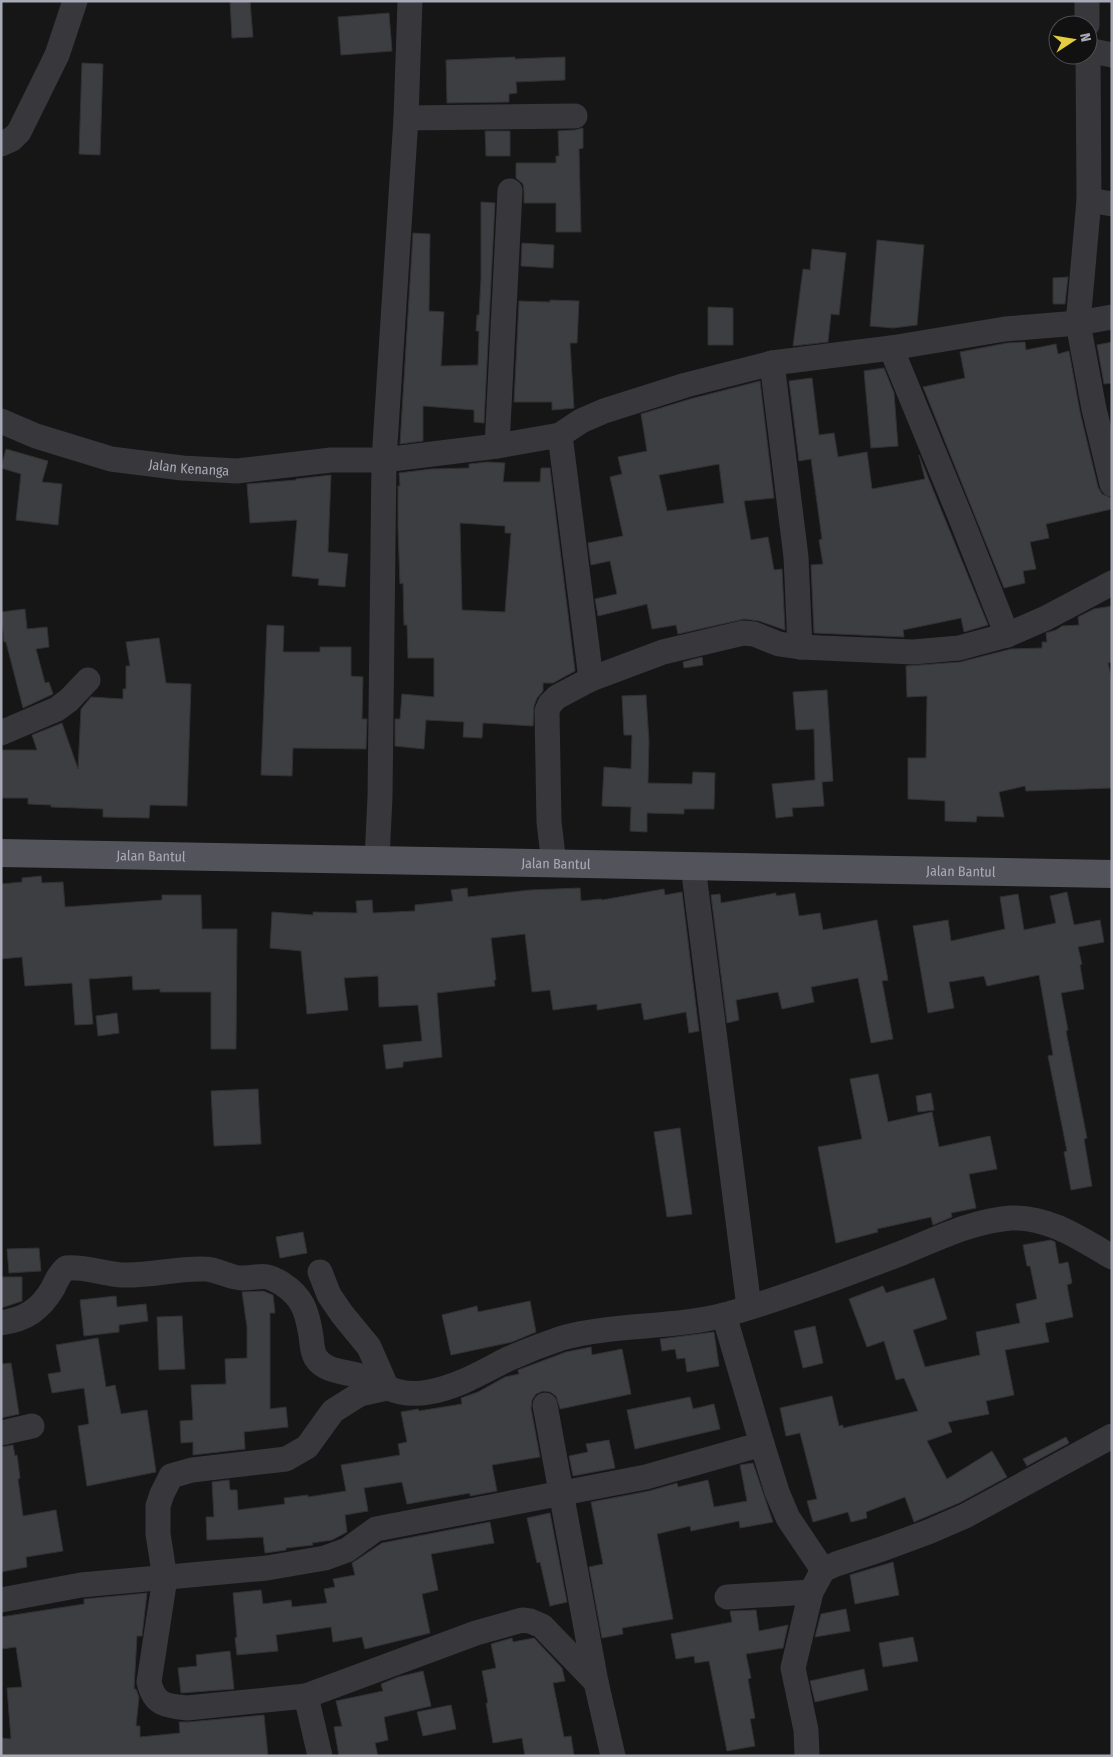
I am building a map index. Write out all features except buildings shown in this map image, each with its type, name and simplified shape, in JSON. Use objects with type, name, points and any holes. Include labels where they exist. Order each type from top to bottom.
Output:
[{"type":"main road","name":"Jalan Bantul","points":[[1,853],[377,849],[554,864],[1112,874]]},
{"type":"street","points":[[1,144],[12,139],[19,132],[57,55],[75,1]]},
{"type":"street","points":[[377,849],[380,797],[384,460],[406,118],[410,1]]},
{"type":"street","points":[[1087,1],[1087,15]]},
{"type":"street","points":[[1098,52],[1112,55]]},
{"type":"street","points":[[1089,65],[1100,202],[1078,324],[1094,408],[1112,484]]},
{"type":"street","points":[[406,118],[575,116]]},
{"type":"street","points":[[498,446],[510,191]]},
{"type":"street","points":[[591,679],[560,435],[581,421],[604,411],[686,385],[772,363],[890,348],[1005,329],[1078,324],[1112,317]]},
{"type":"street","points":[[890,348],[1007,635]]},
{"type":"street","points":[[772,363],[796,557],[800,647]]},
{"type":"street","name":"Jalan Kenanga","points":[[1,421],[36,436],[112,459],[182,468],[237,471],[331,460],[384,460],[498,446],[560,435]]},
{"type":"street","points":[[554,864],[548,803],[547,711],[550,704],[558,697],[591,679],[663,652],[743,633],[754,634],[779,644],[800,647],[913,652],[959,648],[1007,635],[1046,618],[1112,583]]},
{"type":"street","points":[[1,733],[57,709],[88,680]]},
{"type":"street","points":[[693,866],[749,1308]]},
{"type":"street","points":[[1,1323],[22,1318],[38,1308],[66,1268],[120,1275],[208,1269],[241,1278],[265,1276],[283,1285],[301,1300],[309,1326],[313,1352],[320,1363],[329,1368],[364,1377],[387,1388],[402,1392],[427,1392],[448,1388],[482,1374],[516,1356],[563,1338],[599,1331],[688,1321],[724,1315],[749,1308],[854,1271],[974,1224],[1013,1218],[1049,1223],[1112,1257]]},
{"type":"street","points":[[320,1272],[330,1295],[342,1314],[369,1346],[387,1388]]},
{"type":"street","points":[[724,1315],[777,1492],[788,1518],[824,1570]]},
{"type":"street","points":[[387,1388],[360,1394],[334,1411],[307,1447],[286,1458],[192,1470],[171,1476],[158,1506],[158,1534],[164,1578],[149,1682],[154,1696],[159,1702],[178,1707],[197,1708],[306,1696],[476,1633],[522,1620],[542,1626],[596,1682]]},
{"type":"street","points":[[545,1405],[596,1682],[613,1756]]},
{"type":"street","points":[[1,1433],[32,1426]]},
{"type":"street","points":[[807,1756],[806,1730],[793,1668],[812,1592],[824,1570],[836,1564],[919,1536],[966,1516],[1112,1436]]},
{"type":"street","points":[[1,1600],[81,1586],[267,1568],[324,1558],[347,1550],[376,1529],[646,1477],[762,1444]]},
{"type":"street","points":[[727,1597],[812,1592]]},
{"type":"street","points":[[306,1696],[320,1756]]}]
